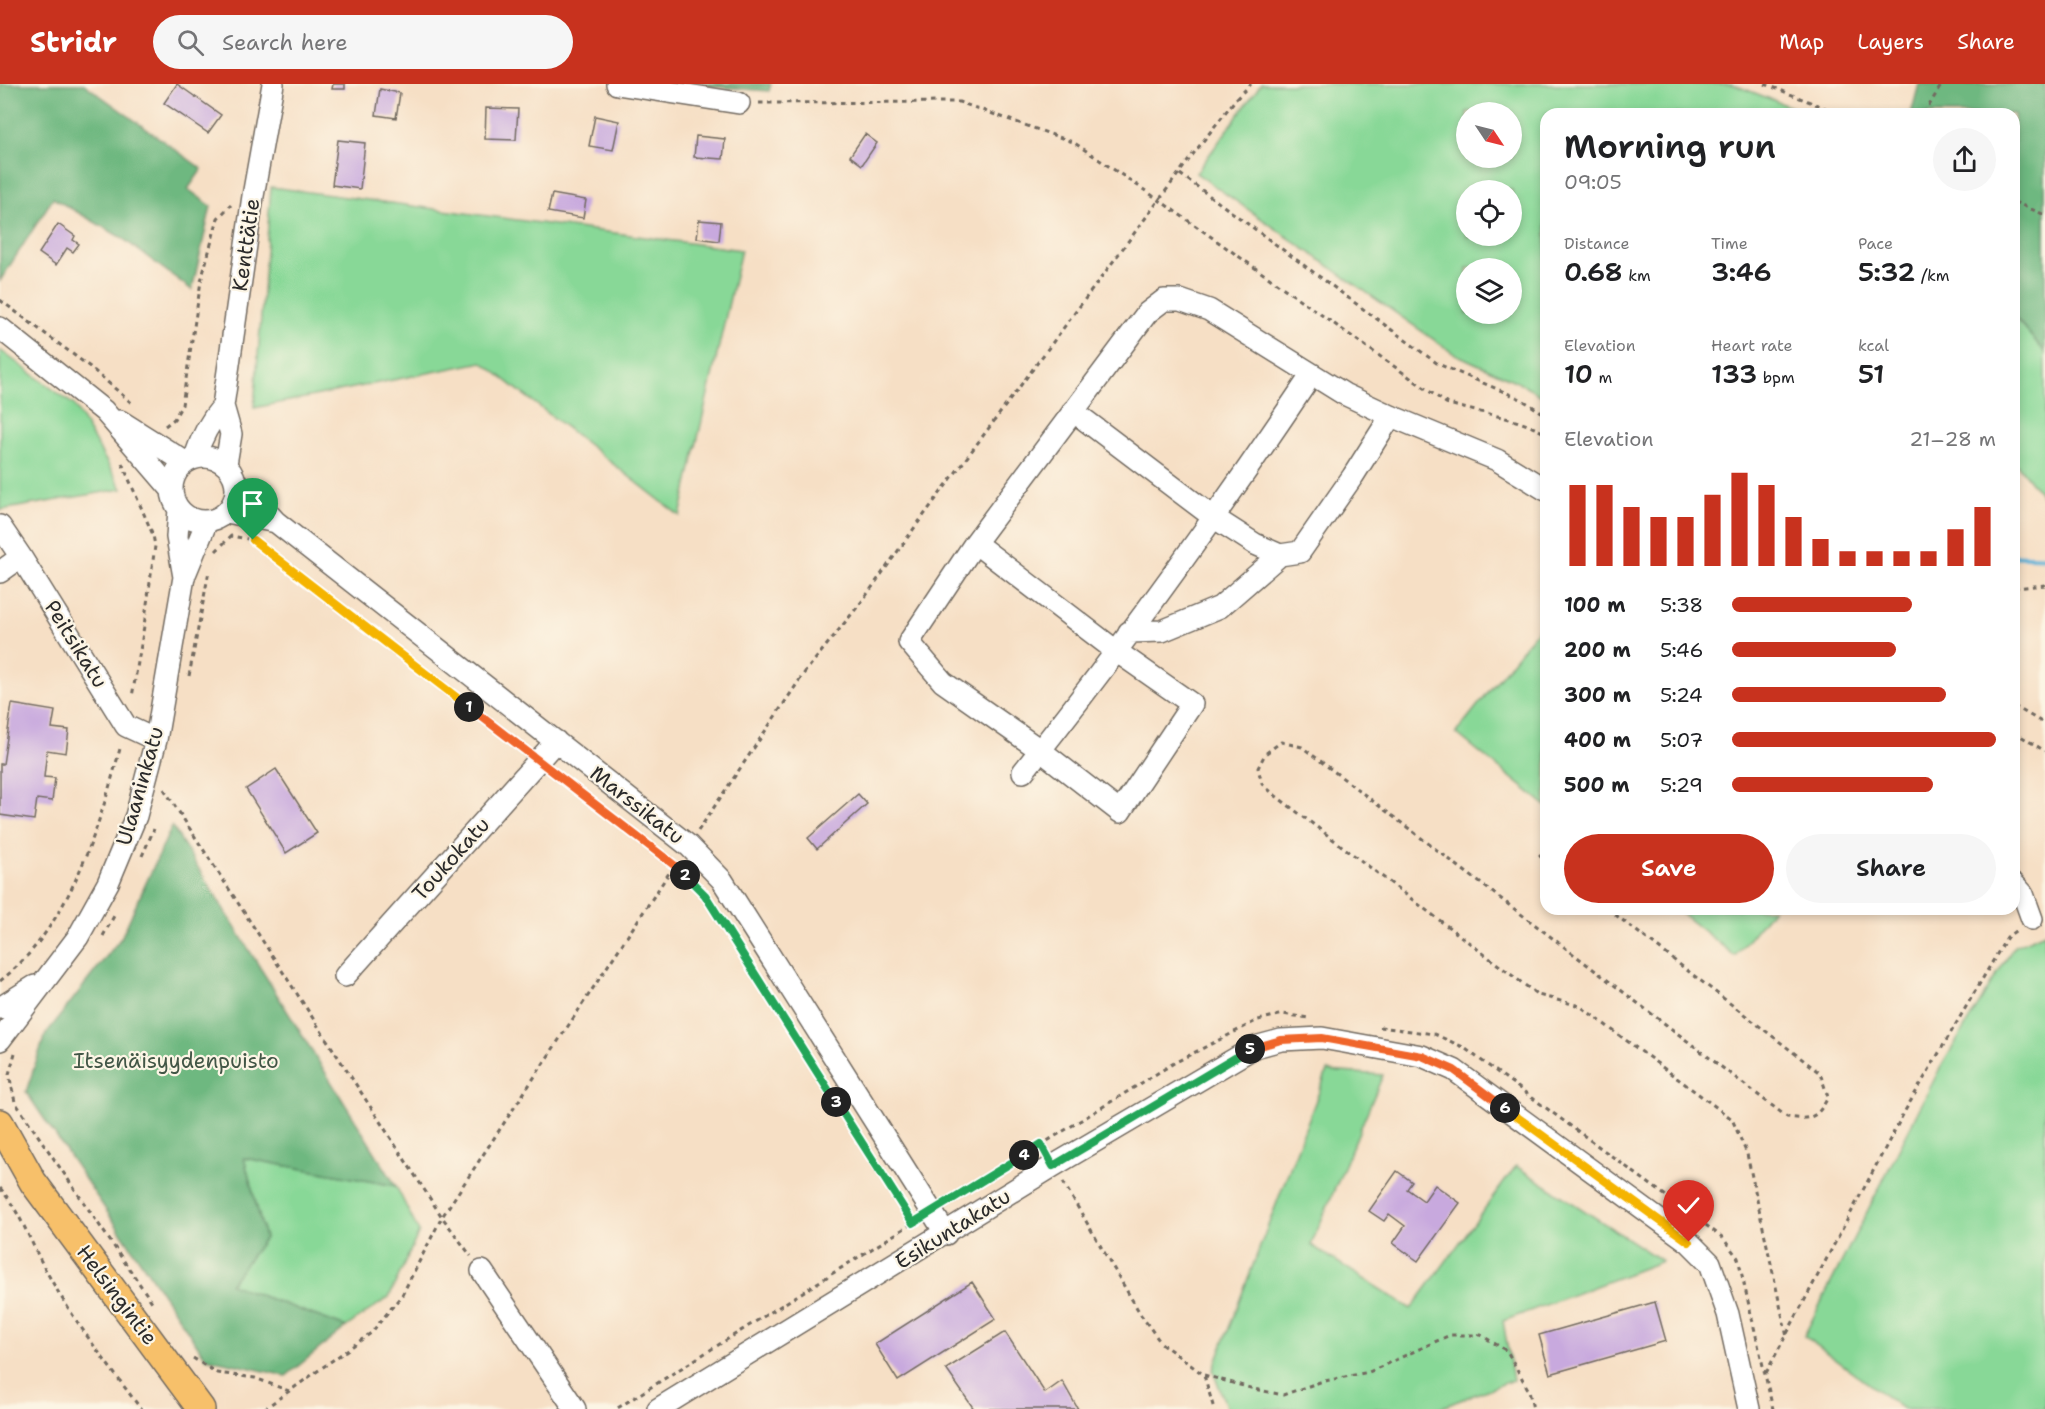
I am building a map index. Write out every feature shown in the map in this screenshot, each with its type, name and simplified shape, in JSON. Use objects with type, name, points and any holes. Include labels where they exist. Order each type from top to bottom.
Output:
[{"type":"main road","name":"Helsingintie","points":[[0,1123],[33,1182],[201,1409]]},
{"type":"main road","name":"Helsingintie","points":[[0,1151],[33,1182]]},
{"type":"street","name":"Kenttätie","points":[[223,406],[253,196],[273,84]]},
{"type":"street","points":[[617,84],[739,103]]},
{"type":"street","points":[[975,543],[1116,651],[1192,704],[1120,812],[1040,750],[943,682],[909,642],[975,543],[1146,313],[1164,300],[1180,300],[1209,310],[1344,394],[1391,417],[1497,460],[1540,486]]},
{"type":"street","points":[[0,328],[104,411],[190,460]]},
{"type":"street","points":[[1023,772],[1116,651],[1312,374]]},
{"type":"street","points":[[190,460],[213,418],[223,406]]},
{"type":"street","points":[[223,406],[231,434],[225,464]]},
{"type":"street","points":[[104,411],[175,499],[187,516],[197,521],[218,518],[233,504],[236,482],[232,472],[216,458],[206,456],[190,460],[178,469],[173,479],[175,499],[177,537],[184,577]]},
{"type":"street","points":[[1073,411],[1213,517],[1256,544],[1280,555]]},
{"type":"street","points":[[1129,632],[1162,631],[1220,607],[1280,555],[1300,552],[1391,417]]},
{"type":"street","name":"Marssikatu","points":[[236,482],[276,522],[689,846],[723,880],[946,1234]]},
{"type":"street","points":[[227,512],[276,522]]},
{"type":"street","points":[[184,577],[207,521]]},
{"type":"street","name":"Peitsikatu","points":[[0,526],[126,726]]},
{"type":"street","points":[[0,572],[21,557]]},
{"type":"street","name":"Ulaaninkatu","points":[[3,1025],[48,978],[78,937],[108,883],[136,816],[156,740],[184,577]]},
{"type":"street","points":[[126,726],[156,740]]},
{"type":"street","name":"Toukokatu","points":[[345,976],[556,741]]},
{"type":"street","points":[[2020,891],[2032,919]]},
{"type":"street","name":"Esikuntakatu","points":[[658,1409],[946,1234],[1053,1166],[1255,1047],[1281,1040],[1322,1038],[1422,1056],[1454,1070],[1689,1242],[1710,1263],[1728,1314],[1749,1409]]},
{"type":"street","points":[[482,1271],[575,1409]]},
{"type":"path","points":[[264,1409],[371,1333],[402,1295],[442,1216],[674,865],[805,672],[863,600],[1159,200],[1235,100],[1251,84]]},
{"type":"path","points":[[1765,84],[1825,108]]},
{"type":"path","points":[[1928,108],[1942,84]]},
{"type":"path","points":[[739,103],[959,102],[1073,142],[1446,403],[1507,417],[1540,431]]},
{"type":"path","points":[[1180,174],[1438,364],[1521,399],[1540,411]]},
{"type":"path","points":[[156,422],[165,426],[174,419],[182,405],[201,281],[218,218],[232,204]]},
{"type":"path","points":[[2020,205],[2045,215]]},
{"type":"path","points":[[0,300],[90,367],[140,410]]},
{"type":"path","points":[[0,981],[36,948],[57,916],[96,830],[126,726],[143,633],[155,546],[153,535],[128,479]]},
{"type":"path","points":[[253,540],[674,865],[705,895],[913,1223],[616,1409]]},
{"type":"path","points":[[2020,587],[2045,585]]},
{"type":"path","points":[[2020,709],[2045,724]]},
{"type":"path","points":[[2020,736],[2045,752]]},
{"type":"path","points":[[1616,915],[1820,1073],[1828,1097],[1821,1112],[1804,1119],[1787,1117],[1302,747],[1281,742],[1265,754],[1258,768],[1262,784],[1276,796],[1538,995],[1580,1006],[1732,1119],[1747,1154],[1786,1337]]},
{"type":"path","points":[[164,789],[442,1216],[482,1271]]},
{"type":"path","points":[[1765,1375],[1906,1108],[2007,937],[2032,919]]},
{"type":"path","points":[[932,1212],[1174,1063],[1258,1020],[1283,1014],[1318,1019]]},
{"type":"path","points":[[3,1025],[18,1042],[9,1074],[15,1102],[158,1311]]},
{"type":"path","points":[[1376,1026],[1434,1034],[1463,1047],[1722,1236],[1738,1258],[1773,1409]]},
{"type":"path","points":[[1041,1144],[1141,1316],[1161,1343],[1204,1375],[1283,1395],[1320,1382],[1369,1372],[1450,1335],[1481,1335],[1507,1350],[1528,1391],[1533,1409]]},
{"type":"path","points":[[0,1188],[12,1202],[56,1287],[87,1337],[141,1409]]},
{"type":"path","points":[[188,1355],[217,1373],[255,1378],[289,1391]]},
{"type":"path","points":[[1204,1375],[1214,1409]]},
{"type":"green space","points":[[0,84],[84,84],[202,169],[188,189],[211,206],[192,290],[122,238],[53,198],[0,281]]},
{"type":"green space","points":[[706,84],[771,84],[769,91],[706,86]]},
{"type":"green space","points":[[1261,84],[1732,84],[1794,108],[1540,108],[1540,395],[1526,386],[1453,353],[1196,173]]},
{"type":"green space","points":[[1919,84],[2045,84],[2045,352],[2020,323],[2020,108],[1913,108]]},
{"type":"green space","points":[[271,187],[741,250],[680,516],[482,362],[254,408]]},
{"type":"green space","points":[[2020,324],[2045,352],[2045,500],[2020,468]]},
{"type":"green space","points":[[0,350],[74,405],[122,489],[0,510]]},
{"type":"green space","points":[[1540,627],[1540,801],[1456,733]]},
{"type":"green space","name":"Itsenäisyydenpuisto","points":[[172,826],[396,1186],[244,1158],[265,1238],[230,1284],[346,1327],[286,1376],[206,1358],[26,1092],[45,1035],[121,938]]},
{"type":"green space","points":[[1684,915],[1768,915],[1735,956]]},
{"type":"green space","points":[[2045,933],[2045,1409],[1903,1409],[1804,1336],[1939,1070],[2014,946]]},
{"type":"green space","points":[[1327,1071],[1383,1075],[1311,1245],[1411,1309],[1516,1166],[1662,1261],[1503,1321],[1513,1380],[1437,1409],[1227,1409],[1213,1370]]},
{"type":"green space","points":[[244,1158],[396,1186],[419,1232],[389,1297],[346,1327],[230,1284],[265,1238]]},
{"type":"building","points":[[177,84],[221,115],[208,133],[164,103]]},
{"type":"building","points":[[333,84],[345,84],[345,89],[332,89]]},
{"type":"building","points":[[380,89],[400,93],[396,118],[376,115]]},
{"type":"building","points":[[486,108],[518,109],[516,140],[485,139]]},
{"type":"building","points":[[595,116],[619,121],[613,150],[589,146]]},
{"type":"building","points":[[865,134],[877,143],[862,165],[850,156]]},
{"type":"building","points":[[696,136],[725,139],[723,159],[694,157]]},
{"type":"building","points":[[338,140],[365,143],[360,189],[332,185]]},
{"type":"building","points":[[552,194],[586,200],[583,218],[548,212]]},
{"type":"building","points":[[699,220],[721,222],[719,241],[697,238]]},
{"type":"building","points":[[58,224],[75,236],[73,240],[79,244],[73,252],[67,248],[56,265],[39,253]]},
{"type":"building","points":[[12,704],[55,711],[52,728],[69,730],[66,753],[47,750],[44,777],[55,778],[52,801],[37,799],[34,820],[0,815],[0,764],[3,764]]},
{"type":"building","points":[[276,769],[317,833],[286,853],[246,789]]},
{"type":"building","points":[[858,794],[867,804],[817,849],[808,838]]},
{"type":"building","points":[[1397,1171],[1412,1182],[1407,1189],[1424,1201],[1435,1185],[1460,1203],[1418,1261],[1393,1243],[1405,1226],[1389,1214],[1384,1221],[1369,1211]]},
{"type":"building","points":[[972,1282],[996,1319],[898,1381],[875,1344]]},
{"type":"building","points":[[1655,1302],[1666,1341],[1550,1374],[1539,1335]]},
{"type":"building","points":[[1005,1332],[1045,1393],[1062,1381],[1078,1409],[974,1409],[946,1369]]},
{"type":"waterway","points":[[2020,556],[2045,557]]},
{"type":"route","points":[[253,540],[674,865],[705,895],[913,1223],[1041,1144],[1053,1166],[1255,1047],[1281,1040],[1322,1038],[1422,1056],[1454,1070],[1689,1242]]}]
